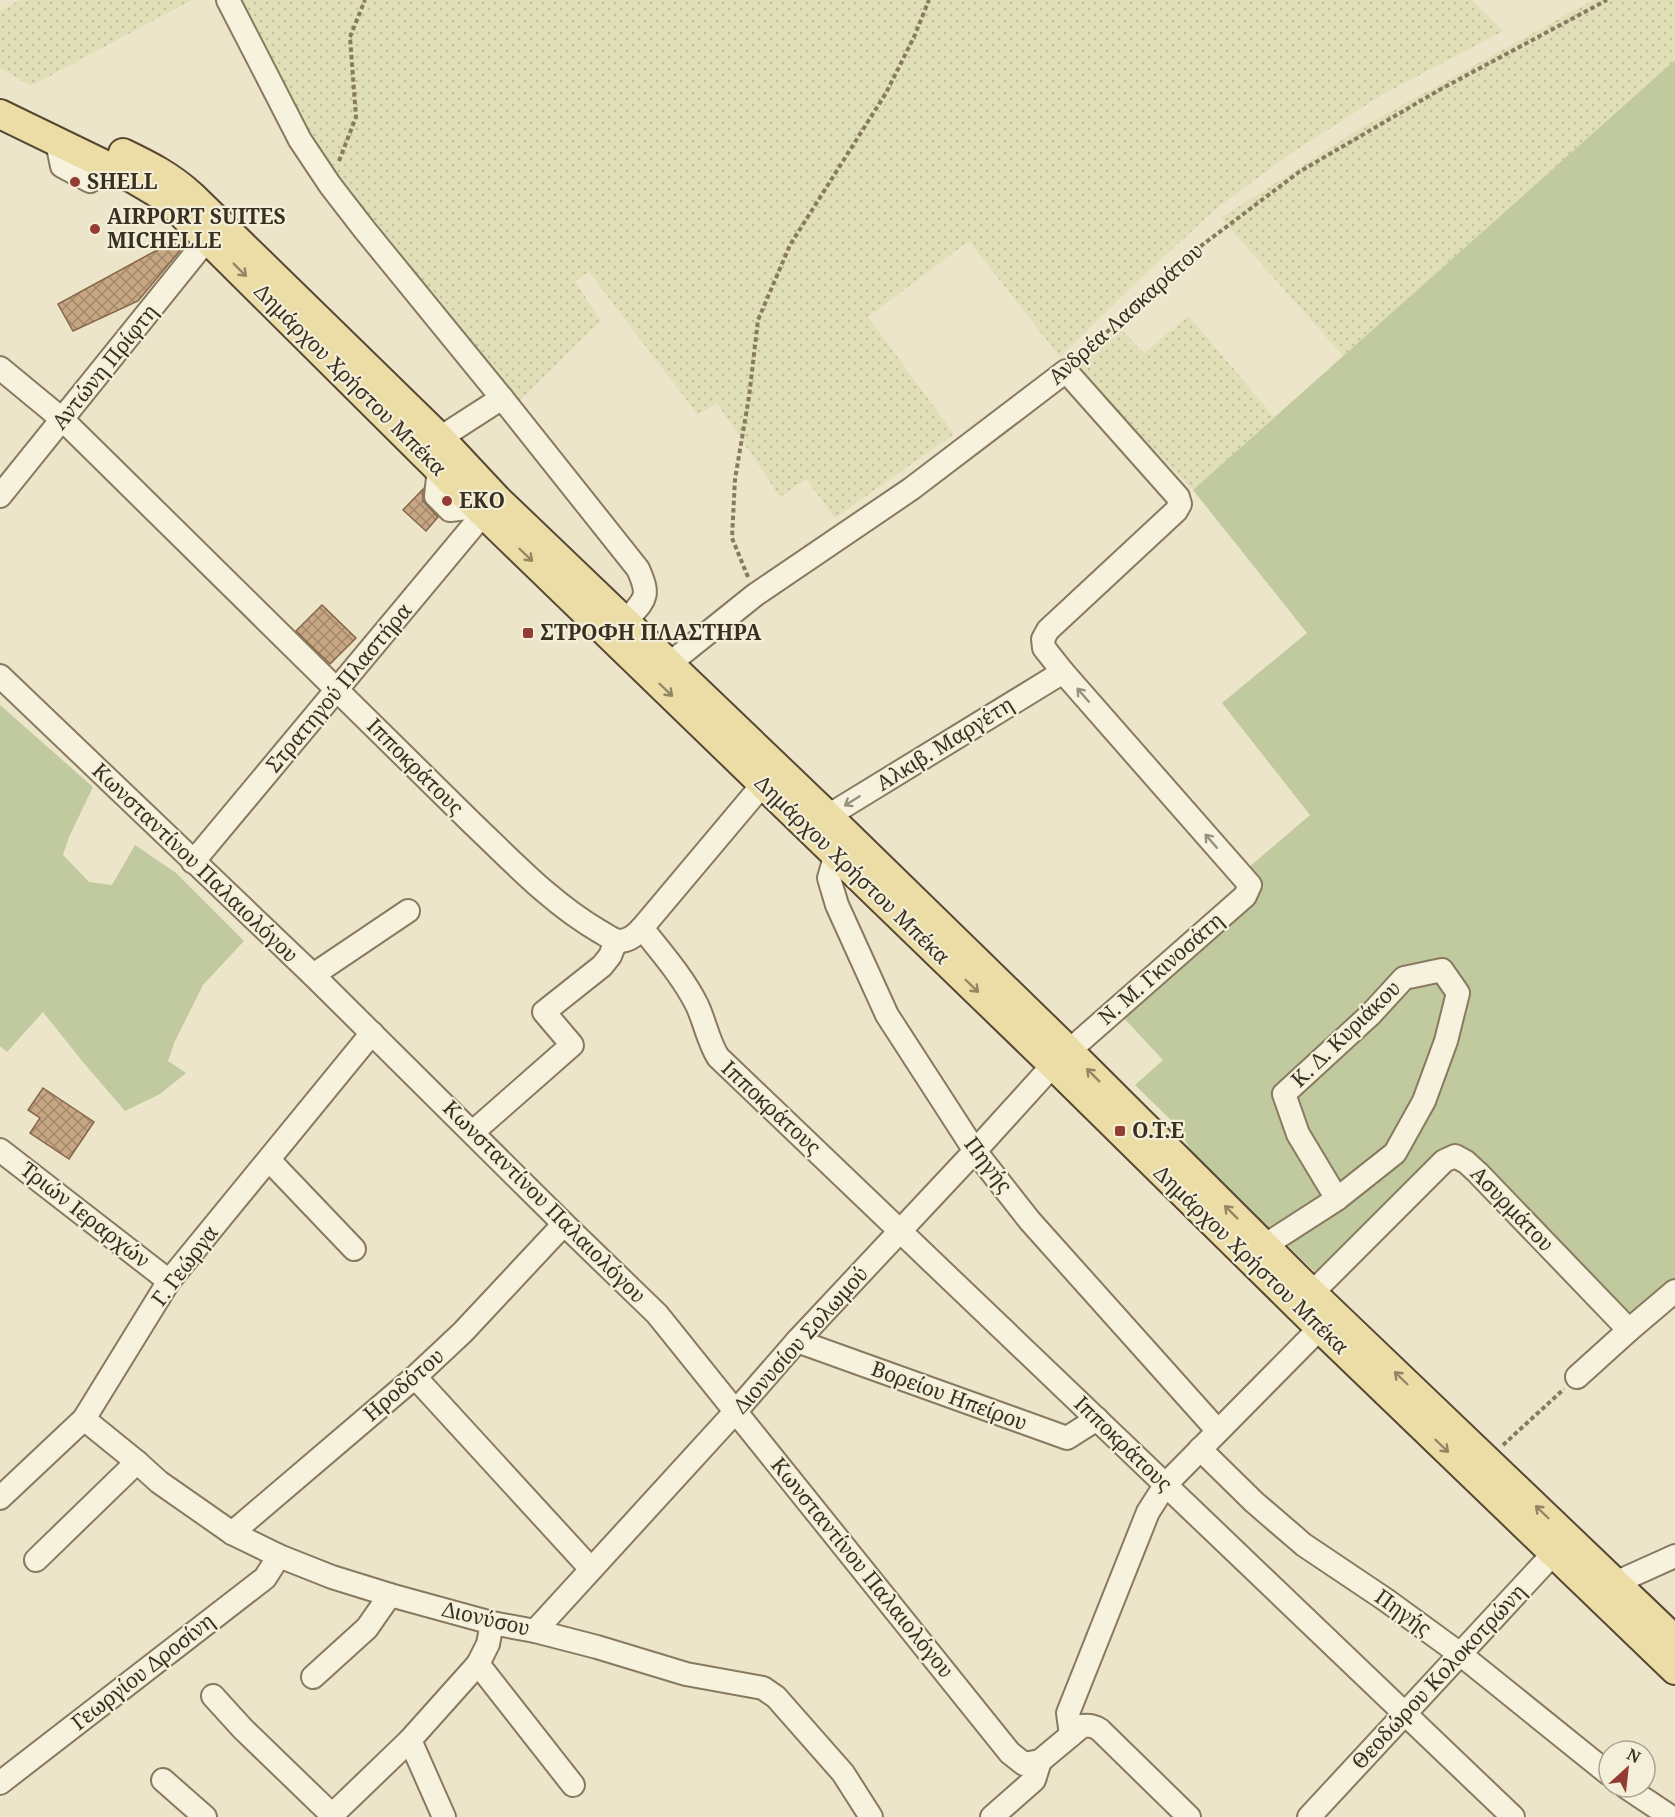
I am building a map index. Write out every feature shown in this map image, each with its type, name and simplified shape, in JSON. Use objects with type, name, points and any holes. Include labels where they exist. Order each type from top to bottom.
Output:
[{"type":"main road","name":"Δημάρχου Χρήστου Μπέκα","points":[[0,94],[174,179],[440,438],[477,507],[625,622],[828,816],[1320,1328],[1561,1545],[1615,1582],[1675,1640]]},
{"type":"main road","name":"Δημάρχου Χρήστου Μπέκα","points":[[0,114],[110,167],[164,197],[208,238],[477,507],[840,858],[1264,1245],[1487,1459],[1561,1545],[1675,1670]]},
{"type":"street","points":[[228,0],[300,140],[330,185],[638,569],[646,586],[644,601],[625,622]]},
{"type":"street","name":"Αντώνη Πρίφτη","points":[[0,495],[208,238]]},
{"type":"street","name":"Ιπποκράτους","points":[[0,368],[63,420],[534,882],[588,924],[616,941]]},
{"type":"street","points":[[1063,672],[1044,648],[1043,639],[1048,630],[1176,511],[1180,504],[1178,497],[1066,371]]},
{"type":"street","name":"Ανδρέα Λασκαράτου","points":[[669,664],[755,595],[911,489],[1066,371]]},
{"type":"street","points":[[440,438],[502,399]]},
{"type":"street","points":[[450,555],[477,507]]},
{"type":"street","name":"Στρατηγού Πλαστήρα","points":[[193,862],[450,555],[477,507]]},
{"type":"street","name":"Αλκιβ. Μαργέτη","points":[[828,816],[1063,672]]},
{"type":"street","name":"Ν. Μ. Γκινοσάτη","points":[[1060,1057],[1245,896],[1250,885],[1063,672]]},
{"type":"street","name":"Κωνσταντίνου Παλαιολόγου","points":[[0,676],[313,975],[657,1314],[1011,1753],[1024,1764],[1040,1761]]},
{"type":"street","points":[[473,1132],[572,1045],[544,1012],[602,966],[610,956],[616,941],[626,940],[642,928],[763,784]]},
{"type":"street","name":"Πηγής","points":[[840,858],[833,864],[829,878],[837,905],[864,965],[888,1015],[975,1151],[1030,1221],[1218,1431]]},
{"type":"street","points":[[313,975],[408,911]]},
{"type":"street","name":"Ιπποκράτους","points":[[642,928],[691,994],[712,1048],[718,1057],[1513,1817]]},
{"type":"street","name":"Κ. Δ. Κυριάκου","points":[[1264,1245],[1337,1199],[1395,1153],[1424,1101],[1446,1041],[1458,993],[1442,970],[1404,978],[1370,1015],[1284,1094],[1298,1134],[1337,1199]]},
{"type":"street","name":"Γ. Γεώργα","points":[[0,1498],[84,1419],[169,1281],[372,1033]]},
{"type":"street","name":"Διονυσίου Σολωμού","points":[[535,1631],[797,1341],[1060,1057]]},
{"type":"street","name":"Τριών Ιεραρχών","points":[[0,1150],[169,1281]]},
{"type":"street","name":"Ασυρμάτου","points":[[1312,1293],[1444,1161],[1455,1156],[1478,1173],[1629,1330]]},
{"type":"street","points":[[268,1160],[354,1249]]},
{"type":"street","name":"Ηροδότου","points":[[232,1533],[415,1377],[463,1332],[564,1224]]},
{"type":"street","points":[[1577,1377],[1675,1291]]},
{"type":"street","points":[[1071,1735],[1068,1713],[1148,1512],[1166,1485],[1320,1328]]},
{"type":"street","name":"Βορείου Ηπείρου","points":[[797,1341],[1067,1438],[1097,1419]]},
{"type":"street","points":[[415,1377],[591,1569]]},
{"type":"street","name":"Διονύσου","points":[[84,1419],[159,1482],[232,1533],[279,1556],[332,1577],[492,1623],[535,1631],[686,1674],[763,1688],[776,1697],[843,1773],[872,1817]]},
{"type":"street","name":"Πηγής","points":[[1200,1449],[1254,1502],[1304,1545],[1386,1600],[1460,1654],[1597,1764]]},
{"type":"street","points":[[36,1560],[137,1462]]},
{"type":"street","name":"Θεοδώρου Κολοκοτρώνη","points":[[1309,1817],[1561,1545]]},
{"type":"street","name":"Γεωργίου Δροσίνη","points":[[0,1783],[264,1578],[279,1556]]},
{"type":"street","points":[[1615,1582],[1675,1556]]},
{"type":"street","points":[[313,1677],[367,1628],[390,1595]]},
{"type":"street","points":[[213,1696],[331,1816],[410,1740],[478,1664],[488,1644],[492,1623]]},
{"type":"street","points":[[478,1664],[573,1785]]},
{"type":"street","points":[[992,1817],[1034,1780],[1040,1761],[1082,1726],[1089,1725],[1100,1730],[1189,1817]]},
{"type":"street","points":[[410,1740],[444,1817]]},
{"type":"street","points":[[163,1780],[205,1817]]},
{"type":"street","points":[[1644,1799],[1671,1817]]},
{"type":"path","points":[[330,185],[356,117],[351,37],[365,0]]},
{"type":"path","points":[[755,595],[732,538],[735,478],[749,397],[758,320],[790,245],[886,93],[914,37],[929,0]]},
{"type":"path","name":"Ανδρέα Λασκαράτου","points":[[1066,371],[1193,252],[1299,172],[1442,89],[1607,0]]},
{"type":"path","points":[[1487,1459],[1577,1377]]},
{"type":"shaded area","points":[[20,0],[192,0],[31,86],[0,68],[0,11]]},
{"type":"shaded area","points":[[235,0],[1472,0],[1503,31],[1380,96],[1287,156],[1217,208],[1148,271],[1060,357],[969,241],[868,317],[954,434],[835,518],[806,479],[780,497],[717,403],[698,415],[589,272],[575,281],[601,321],[516,404],[325,168]]},
{"type":"shaded area","points":[[1593,0],[1675,0],[1675,60],[1343,356],[1221,218],[1359,129]]},
{"type":"shaded area","points":[[1189,316],[1274,417],[1193,490],[1075,368],[1118,326],[1144,353]]},
{"type":"green space","name":"Ο.Τ.Ε","points":[[1675,60],[1675,1285],[1638,1320],[1454,1143],[1318,1275],[1193,1154],[1175,1124],[1135,1085],[1163,1060],[1120,1014],[1264,887],[1248,868],[1310,815],[1222,703],[1307,633],[1193,490]]},
{"type":"green space","points":[[0,705],[93,787],[63,855],[89,882],[112,885],[135,845],[176,873],[244,941],[203,985],[174,1043],[168,1061],[186,1073],[160,1094],[125,1111],[43,1012],[7,1052],[0,1046]]},
{"type":"building","points":[[181,237],[187,242],[138,301],[73,331],[58,304]]},
{"type":"building","points":[[423,489],[423,501],[438,517],[426,531],[403,510]]},
{"type":"building","points":[[322,605],[356,638],[330,664],[296,631]]},
{"type":"building","points":[[43,1088],[94,1122],[69,1159],[30,1133],[40,1118],[28,1110]]},
{"type":"place","name":"SHELL","points":[[75,182]]},
{"type":"place","name":"AIRPORT SUITES MICHELLE","points":[[95,229]]},
{"type":"place","name":"ΕΚΟ","points":[[447,501]]},
{"type":"place","name":"ΣΤΡΟΦΗ ΠΛΑΣΤΗΡΑ","points":[[528,633]]},
{"type":"place","name":"Ο.Τ.Ε","points":[[1120,1131]]}]
